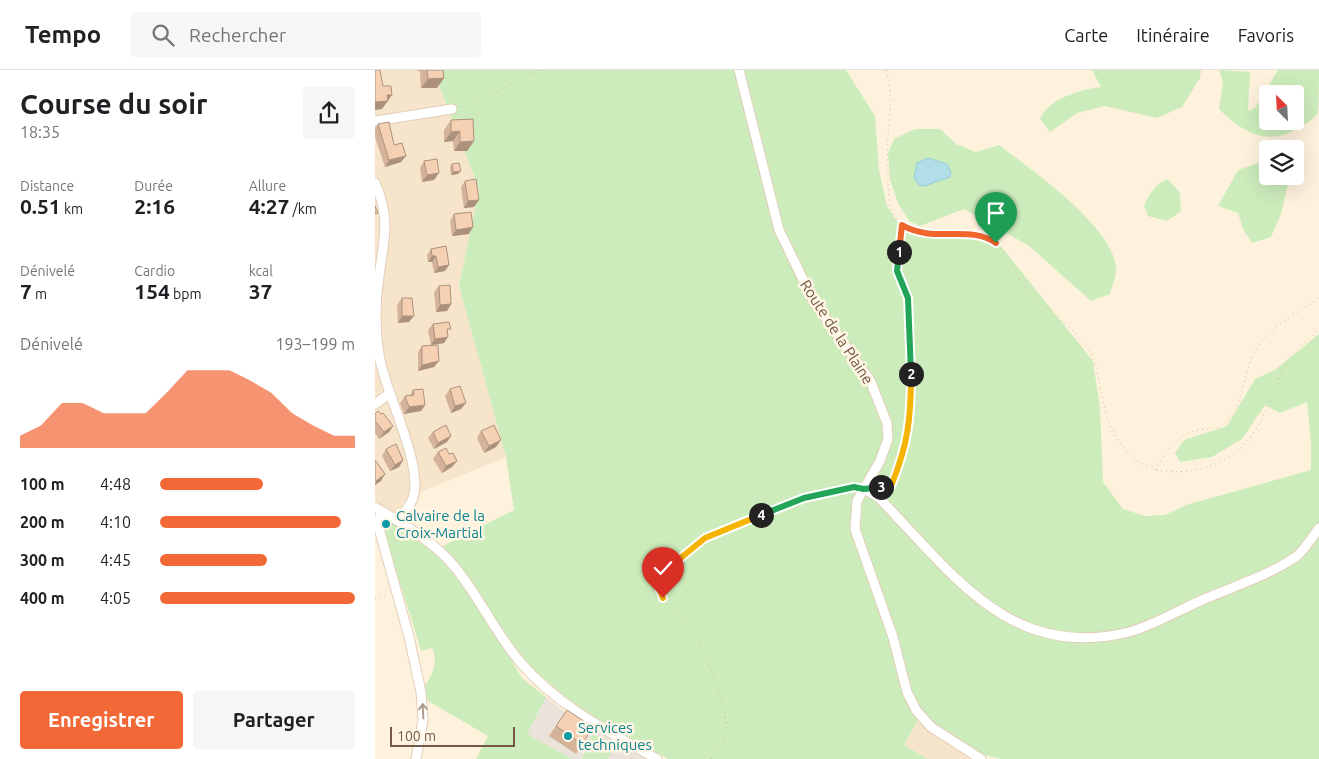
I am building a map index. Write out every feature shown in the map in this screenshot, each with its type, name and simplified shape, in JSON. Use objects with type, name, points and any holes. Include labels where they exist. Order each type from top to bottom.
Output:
[{"type":"street","name":"Route de la Plaine","points":[[739,70],[779,230],[814,302],[869,380],[887,423],[888,439],[880,461],[857,501],[855,529],[893,637],[907,692],[916,710],[931,727],[981,759]]},
{"type":"street","points":[[375,122],[452,109]]},
{"type":"street","points":[[375,183],[387,220],[379,277],[376,326],[381,364],[413,468],[413,498],[399,520]]},
{"type":"street","points":[[375,404],[389,394]]},
{"type":"street","points":[[864,489],[878,497],[970,592],[1023,627],[1055,635],[1095,637],[1130,631],[1271,570],[1299,554],[1319,528]]},
{"type":"street","points":[[416,759],[423,720],[421,692],[409,637],[378,525],[378,509],[399,520],[422,536],[454,566],[510,649],[538,681],[583,716],[657,759]]},
{"type":"path","points":[[452,109],[501,90],[537,70]]},
{"type":"path","points":[[886,70],[891,99],[888,136],[888,187],[891,210],[902,225],[913,232],[932,235],[979,235],[996,243],[1028,290],[1071,328],[1089,349],[1095,362],[1105,411],[1126,451],[1137,461],[1155,471],[1165,473],[1198,469],[1223,462],[1237,453],[1262,420],[1285,364],[1319,329]]},
{"type":"path","points":[[711,759],[725,738],[726,716],[723,702],[695,635],[689,625],[663,598],[659,588],[659,578],[692,548],[715,533],[804,498],[854,487],[864,489],[891,486],[904,455],[910,424],[911,343],[908,298],[897,271],[902,225]]},
{"type":"path","points":[[1155,471],[1163,456],[1184,435],[1191,431],[1215,429],[1226,423],[1240,396],[1256,349],[1285,320],[1319,298]]},
{"type":"path","points":[[375,599],[395,591]]},
{"type":"shaded area","points":[[375,70],[433,70],[479,189],[459,286],[506,457],[408,497],[394,518],[375,528]]},
{"type":"shaded area","points":[[546,697],[568,715],[648,759],[608,759],[615,744],[594,734],[582,759],[572,759],[526,734]]},
{"type":"shaded area","points":[[918,720],[928,730],[970,759],[928,759],[904,745]]},
{"type":"green space","points":[[433,70],[846,70],[875,116],[879,170],[887,206],[901,227],[917,237],[996,240],[1093,361],[1100,408],[1103,482],[1123,509],[1145,516],[1165,515],[1186,505],[1311,470],[1311,442],[1307,402],[1280,413],[1265,405],[1242,439],[1212,457],[1180,462],[1175,453],[1184,440],[1227,426],[1255,379],[1275,370],[1319,334],[1319,759],[1001,759],[985,755],[918,720],[904,745],[928,759],[668,759],[582,711],[525,662],[443,546],[514,510],[506,457],[459,286],[479,189]]},
{"type":"green space","points":[[1092,70],[1201,70],[1200,78],[1182,107],[1157,118],[1105,106],[1077,113],[1050,132],[1040,119],[1050,106],[1066,96],[1101,87]]},
{"type":"green space","points":[[1219,70],[1250,72],[1248,111],[1255,108],[1259,101],[1259,130],[1294,130],[1277,136],[1257,135],[1238,125],[1219,109],[1223,83]]},
{"type":"green space","points":[[1278,70],[1319,70],[1318,112],[1311,121],[1304,125],[1304,85],[1269,85]]},
{"type":"green space","points":[[915,129],[940,129],[956,144],[976,152],[999,145],[1050,185],[1088,220],[1103,238],[1113,255],[1116,272],[1110,294],[1091,301],[1029,246],[964,209],[920,226],[909,221],[898,203],[890,180],[888,153],[894,139]]},
{"type":"green space","points":[[1259,163],[1259,185],[1288,185],[1281,214],[1271,237],[1252,243],[1243,229],[1238,213],[1218,206],[1238,170]]},
{"type":"green space","points":[[1168,179],[1180,193],[1181,211],[1167,221],[1148,216],[1144,206],[1148,197],[1156,186]]},
{"type":"green space","points":[[389,520],[436,554],[457,578],[480,610],[522,678],[546,697],[527,734],[572,759],[476,759],[488,736],[428,701],[425,686],[434,668],[434,653],[432,648],[421,651],[391,556],[383,524]]},
{"type":"green space","points":[[593,733],[615,744],[608,759],[582,759]]},
{"type":"water","points":[[928,158],[947,164],[951,172],[950,177],[924,186],[919,185],[914,178],[917,163]]},
{"type":"building","points":[[375,70],[380,70],[383,86],[391,86],[392,95],[387,95],[388,101],[375,102]]},
{"type":"building","points":[[427,70],[443,70],[444,78],[428,79]]},
{"type":"building","points":[[473,119],[474,141],[460,142],[460,131],[451,132],[451,120]]},
{"type":"building","points":[[389,122],[394,145],[402,143],[406,156],[389,160],[378,124]]},
{"type":"building","points":[[437,159],[439,173],[427,175],[424,161]]},
{"type":"building","points":[[459,163],[461,171],[453,172],[452,164]]},
{"type":"building","points":[[476,179],[479,200],[468,201],[465,181]]},
{"type":"building","points":[[471,212],[473,227],[456,230],[454,214]]},
{"type":"building","points":[[446,246],[449,265],[438,267],[436,256],[432,256],[431,249]]},
{"type":"building","points":[[450,285],[451,304],[440,305],[439,286]]},
{"type":"building","points":[[402,298],[412,298],[414,316],[402,316]]},
{"type":"building","points":[[449,322],[451,329],[447,329],[448,337],[435,339],[433,324]]},
{"type":"building","points":[[438,345],[439,361],[422,365],[422,346]]},
{"type":"building","points":[[460,386],[466,403],[455,406],[450,389]]},
{"type":"building","points":[[423,389],[425,405],[409,407],[405,396],[414,395],[413,390]]},
{"type":"building","points":[[378,411],[381,414],[383,413],[393,426],[384,432],[375,421],[375,414]]},
{"type":"building","points":[[446,425],[451,436],[438,443],[433,432]]},
{"type":"building","points":[[494,425],[501,440],[489,446],[481,431]]},
{"type":"building","points":[[396,444],[403,460],[395,465],[386,449]]},
{"type":"building","points":[[446,448],[449,454],[453,453],[457,461],[446,466],[438,452]]},
{"type":"building","points":[[375,460],[385,474],[376,481],[375,479]]},
{"type":"building","points":[[567,710],[593,727],[582,744],[556,726]]},
{"type":"place","name":"Calvaire de la Croix-Martial","points":[[386,524]]},
{"type":"place","name":"Services techniques","points":[[568,736]]},
{"type":"route","points":[[663,598],[659,588],[659,578],[705,538],[715,533],[804,498],[854,487],[864,489],[891,486],[904,455],[910,424],[911,343],[908,298],[897,271],[902,225],[913,232],[932,235],[979,235],[996,243]]}]
